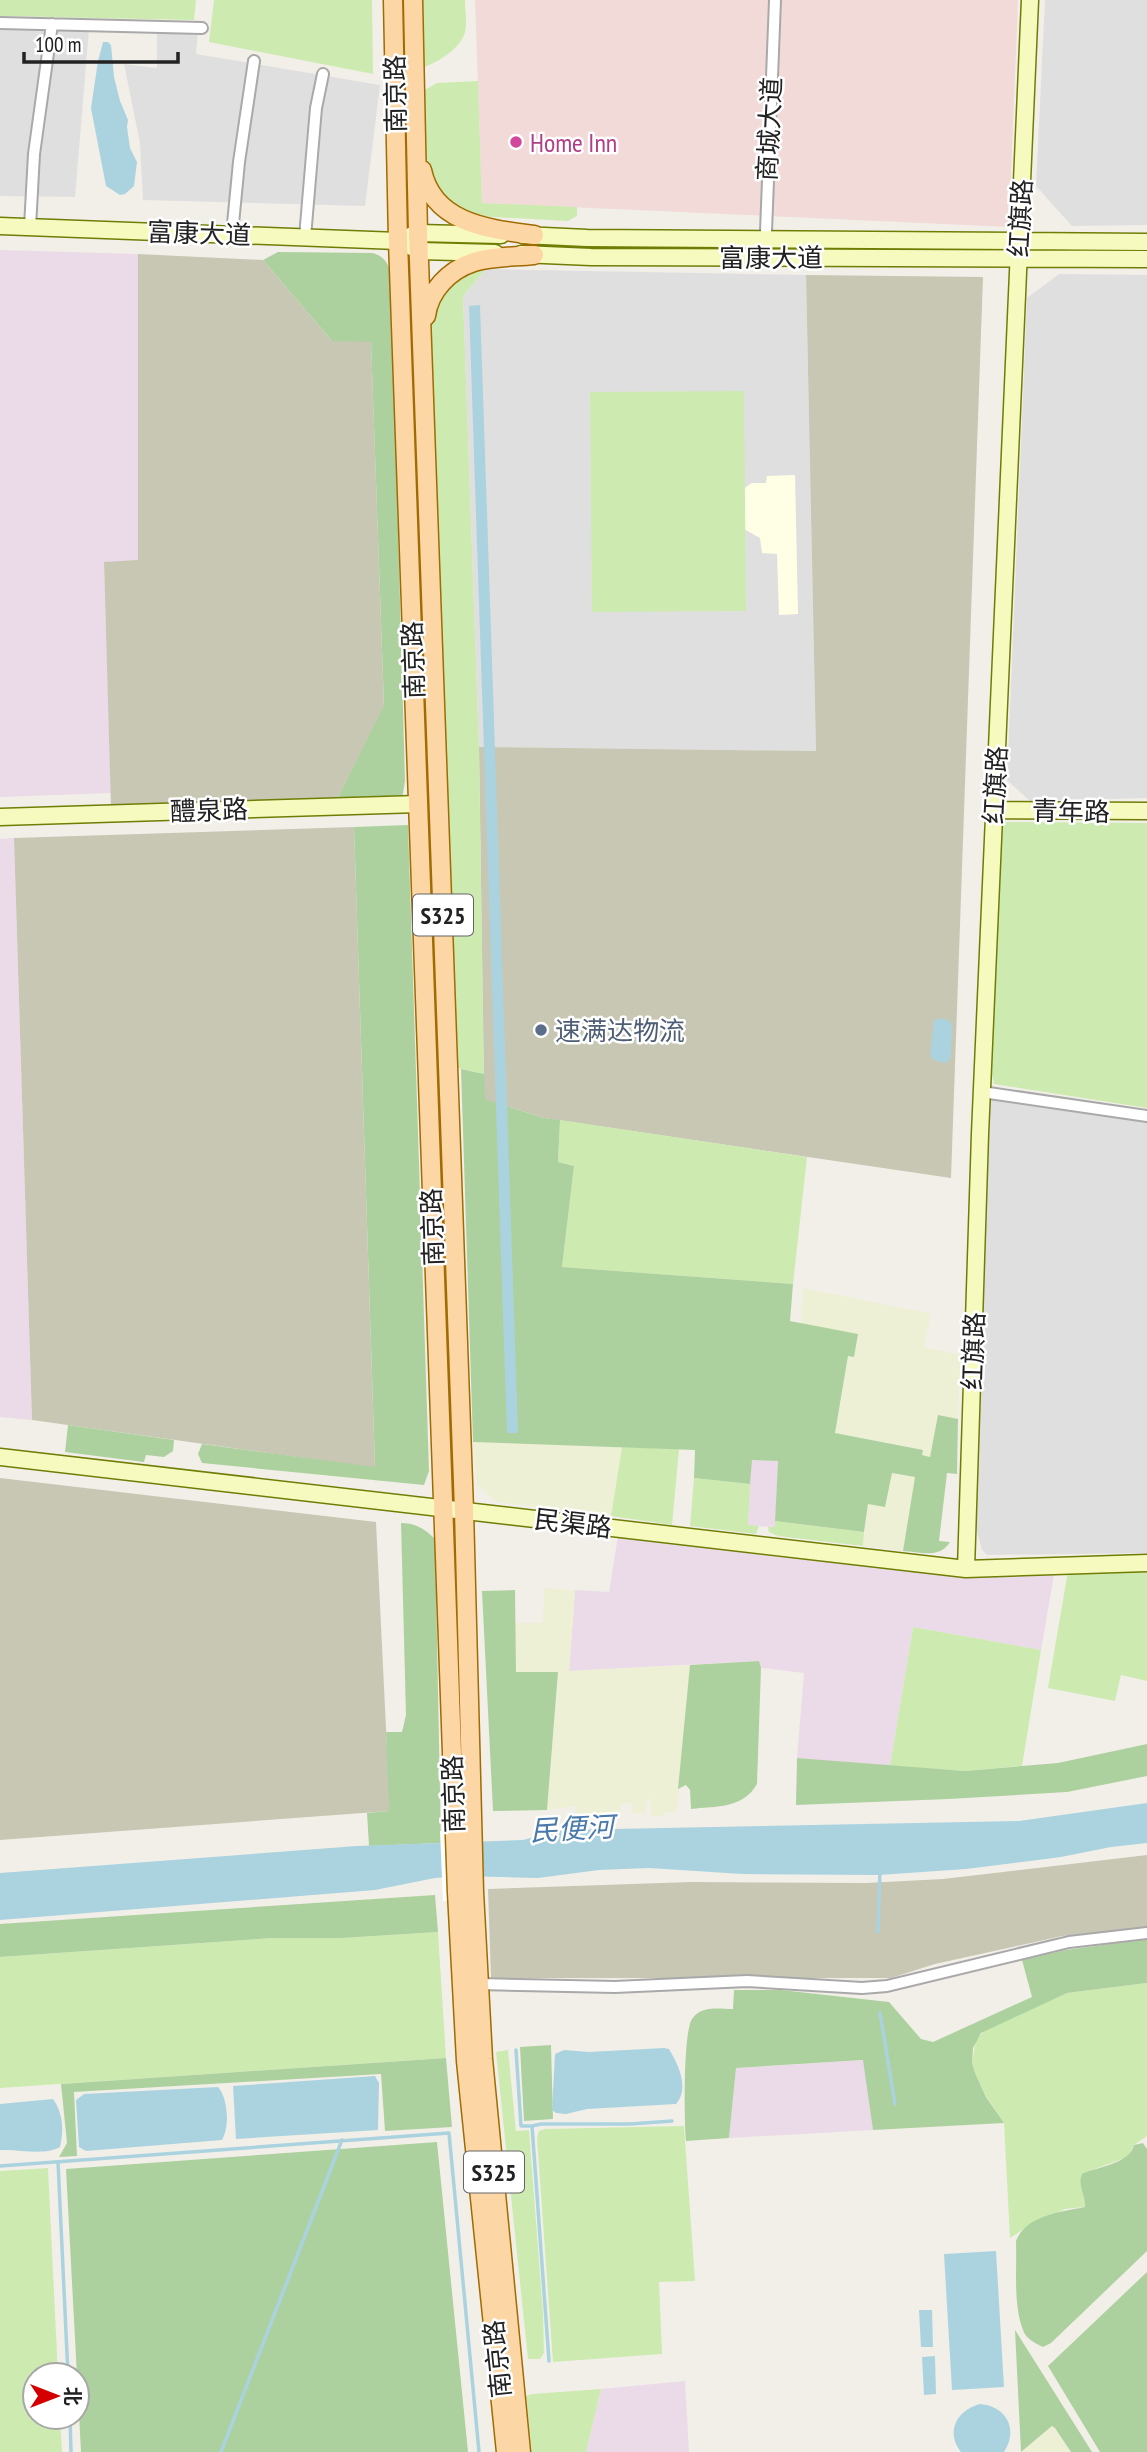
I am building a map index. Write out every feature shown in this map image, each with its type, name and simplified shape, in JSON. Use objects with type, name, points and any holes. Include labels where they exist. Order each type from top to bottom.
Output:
[{"type":"main road","name":"南京路","points":[[393,0],[398,241],[443,1508],[463,1830],[466,2061],[502,2407],[504,2452]]},
{"type":"main road","name":"南京路","points":[[413,0],[418,242],[464,1510],[463,1830]]},
{"type":"main road","points":[[416,144],[424,182],[429,191],[451,211],[477,226],[534,235]]},
{"type":"main road","points":[[422,355],[427,306],[444,278],[474,261],[534,255]]},
{"type":"main road","name":"南京路","points":[[465,1892],[479,1984],[484,2073],[521,2452]]},
{"type":"street","name":"商城大道","points":[[765,257],[775,0]]},
{"type":"street","name":"红旗路","points":[[966,1569],[982,1092],[1030,0]]},
{"type":"street","points":[[0,23],[202,28]]},
{"type":"street","points":[[30,227],[34,154],[52,24]]},
{"type":"street","points":[[232,234],[239,162],[254,61]]},
{"type":"street","points":[[305,237],[316,108],[323,74]]},
{"type":"street","name":"富康大道","points":[[0,226],[418,242],[534,255],[1147,259]]},
{"type":"street","name":"富康大道","points":[[418,242],[534,235],[1147,242]]},
{"type":"street","name":"醴泉路","points":[[0,817],[419,804]]},
{"type":"street","name":"青年路","points":[[994,810],[1147,811]]},
{"type":"street","points":[[982,1092],[1147,1116]]},
{"type":"street","name":"民渠路","points":[[0,1457],[966,1569],[1147,1563]]},
{"type":"street","points":[[479,1984],[615,1987],[747,1981],[862,1988],[887,1986],[1069,1942],[1147,1933]]},
{"type":"shaded area","points":[[475,0],[1018,0],[1009,227],[482,203]]},
{"type":"shaded area","points":[[1045,0],[1147,0],[1147,225],[1072,226],[1036,186]]},
{"type":"shaded area","points":[[0,26],[89,29],[75,197],[0,196]]},
{"type":"shaded area","points":[[157,30],[198,31],[196,54],[380,85],[365,206],[143,200],[140,143],[124,64],[157,68]]},
{"type":"shaded area","points":[[0,250],[138,254],[138,561],[104,563],[111,793],[0,797]]},
{"type":"shaded area","points":[[138,254],[263,260],[332,341],[371,341],[384,706],[336,801],[111,808],[104,562],[138,560]]},
{"type":"shaded area","points":[[486,269],[806,275],[816,751],[479,747],[463,296]]},
{"type":"shaded area","points":[[1059,274],[1147,275],[1147,798],[1030,801],[1007,780],[1027,298]]},
{"type":"shaded area","points":[[806,275],[983,277],[951,1178],[544,1118],[484,1099],[479,747],[816,751]]},
{"type":"shaded area","points":[[795,475],[798,614],[779,615],[777,554],[762,553],[760,538],[728,520],[740,491],[752,483],[766,483],[767,476]]},
{"type":"shaded area","points":[[354,827],[375,1468],[32,1420],[14,838]]},
{"type":"shaded area","points":[[14,838],[32,1420],[0,1417],[0,839]]},
{"type":"shaded area","points":[[990,1097],[1147,1119],[1147,1553],[987,1555],[982,1550],[974,1521]]},
{"type":"shaded area","points":[[803,1288],[931,1314],[924,1347],[961,1355],[958,1419],[938,1416],[931,1457],[922,1455],[923,1450],[835,1433],[848,1356],[853,1357],[801,1323]]},
{"type":"shaded area","points":[[473,1442],[622,1447],[611,1516],[496,1502],[477,1485]]},
{"type":"shaded area","points":[[751,1460],[778,1461],[775,1527],[748,1526]]},
{"type":"shaded area","points":[[892,1473],[915,1477],[903,1551],[863,1546],[868,1504]]},
{"type":"shaded area","points":[[0,1478],[376,1522],[390,1811],[0,1840]]},
{"type":"shaded area","points":[[618,1536],[769,1556],[967,1577],[1054,1575],[1041,1650],[913,1627],[890,1766],[797,1758],[804,1673],[761,1668],[758,1661],[569,1671],[575,1590],[609,1592]]},
{"type":"shaded area","points":[[544,1588],[575,1590],[569,1671],[690,1665],[677,1812],[665,1812],[665,1816],[651,1817],[651,1799],[647,1800],[646,1812],[631,1814],[632,1803],[621,1804],[620,1817],[596,1814],[577,1816],[576,1806],[547,1810],[558,1672],[516,1672],[515,1623],[543,1623]]},
{"type":"shaded area","points":[[1147,1855],[1147,1927],[1062,1936],[935,1964],[891,1978],[491,1978],[488,1889],[691,1882],[866,1883],[943,1879]]},
{"type":"shaded area","points":[[864,2060],[873,2130],[729,2138],[736,2068]]},
{"type":"shaded area","points":[[685,2381],[689,2452],[586,2452],[601,2389]]},
{"type":"shaded area","points":[[1052,2426],[1071,2452],[1022,2452]]},
{"type":"green space","points":[[0,0],[196,0],[194,20],[0,16]]},
{"type":"green space","points":[[214,0],[372,0],[373,74],[209,42]]},
{"type":"green space","points":[[422,0],[465,0],[466,18],[464,35],[453,50],[424,67]]},
{"type":"green space","points":[[478,81],[482,203],[577,207],[577,216],[568,221],[474,216],[455,207],[442,195],[433,181],[428,164],[425,90],[437,83]]},
{"type":"green space","points":[[278,252],[373,253],[385,261],[391,275],[405,781],[402,799],[336,801],[384,705],[371,342],[332,341],[263,260]]},
{"type":"green space","points":[[486,269],[463,296],[479,747],[484,1074],[456,1066],[431,333],[435,308],[444,288],[461,274]]},
{"type":"green space","points":[[744,391],[746,611],[592,612],[590,392]]},
{"type":"green space","points":[[1001,822],[1147,823],[1147,1108],[994,1084],[991,1071]]},
{"type":"green space","points":[[408,825],[429,1471],[424,1485],[202,1463],[198,1454],[202,1444],[375,1467],[354,827]]},
{"type":"green space","points":[[461,1069],[484,1074],[485,1099],[544,1118],[560,1120],[558,1162],[574,1166],[562,1267],[793,1284],[790,1321],[858,1334],[854,1357],[848,1356],[835,1433],[923,1450],[922,1455],[930,1457],[938,1415],[958,1419],[957,1474],[947,1473],[939,1541],[950,1542],[946,1547],[935,1553],[903,1551],[915,1477],[892,1473],[885,1507],[868,1504],[864,1532],[775,1521],[778,1461],[752,1460],[750,1484],[694,1478],[695,1450],[473,1442]]},
{"type":"green space","points":[[560,1120],[807,1157],[793,1284],[562,1267],[574,1166],[558,1162]]},
{"type":"green space","points":[[68,1425],[174,1440],[173,1451],[164,1457],[146,1455],[144,1462],[65,1452]]},
{"type":"green space","points":[[622,1447],[679,1449],[672,1525],[611,1516]]},
{"type":"green space","points":[[694,1478],[750,1484],[748,1525],[759,1526],[756,1534],[690,1526]]},
{"type":"green space","points":[[775,1521],[864,1532],[863,1546],[778,1536],[769,1532],[768,1527],[775,1527]]},
{"type":"green space","points":[[401,1523],[420,1527],[435,1539],[441,1843],[369,1846],[367,1813],[389,1811],[386,1732],[402,1732],[406,1715]]},
{"type":"green space","points":[[1147,1568],[1147,1681],[1121,1675],[1115,1701],[1048,1688],[1068,1571]]},
{"type":"green space","points":[[515,1590],[516,1672],[558,1672],[547,1810],[493,1811],[482,1591]]},
{"type":"green space","points":[[913,1627],[1041,1650],[1022,1766],[965,1771],[890,1766]]},
{"type":"green space","points":[[759,1661],[761,1668],[757,1784],[737,1802],[691,1809],[690,1790],[686,1785],[678,1789],[690,1665]]},
{"type":"green space","points":[[1147,1744],[1147,1776],[1067,1792],[796,1805],[797,1758],[965,1771],[1058,1763]]},
{"type":"green space","points":[[435,1895],[438,1932],[342,1938],[273,1938],[0,1957],[0,1924]]},
{"type":"green space","points":[[438,1932],[446,2058],[0,2088],[0,1957],[273,1938],[342,1938]]},
{"type":"green space","points":[[1147,1939],[1147,1983],[1067,1993],[981,2033],[973,2048],[972,2063],[986,2097],[1004,2123],[873,2130],[863,2060],[736,2068],[729,2138],[686,2141],[685,2078],[689,2027],[692,2019],[700,2012],[733,2009],[734,1990],[781,1990],[889,2002],[921,2039],[933,2042],[1032,1997],[1022,1960],[1066,1950]]},
{"type":"green space","points":[[1147,1983],[1147,2136],[1134,2145],[1128,2157],[1083,2173],[1085,2207],[1065,2209],[1031,2224],[1010,2238],[1004,2123],[975,2073],[972,2063],[976,2039],[989,2027],[1067,1993]]},
{"type":"green space","points":[[551,2045],[553,2119],[524,2121],[520,2047]]},
{"type":"green space","points":[[508,2050],[516,2131],[529,2130],[543,2312],[544,2353],[540,2359],[528,2359],[496,2052]]},
{"type":"green space","points":[[446,2058],[452,2127],[385,2131],[381,2074],[74,2092],[77,2156],[59,2157],[67,2143],[61,2084]]},
{"type":"green space","points":[[684,2126],[695,2281],[659,2282],[662,2354],[553,2362],[537,2138],[539,2131]]},
{"type":"green space","points":[[437,2142],[468,2452],[81,2452],[80,2431],[91,2431],[91,2361],[76,2361],[66,2169]]},
{"type":"green space","points":[[1143,2143],[1147,2149],[1147,2251],[1051,2343],[1043,2347],[1037,2344],[1026,2336],[1020,2320],[1016,2241],[1021,2232],[1036,2220],[1085,2207],[1081,2181],[1083,2173],[1120,2160],[1127,2156],[1134,2145]]},
{"type":"green space","points":[[48,2168],[57,2361],[21,2361],[21,2431],[61,2431],[62,2452],[0,2452],[0,2171]]},
{"type":"green space","points":[[1147,2272],[1147,2452],[1100,2452],[1048,2366]]},
{"type":"green space","points":[[1015,2330],[1092,2452],[1071,2452],[1052,2426],[1021,2452]]},
{"type":"green space","points":[[601,2389],[586,2452],[532,2452],[526,2396]]},
{"type":"water","points":[[103,42],[111,45],[114,77],[128,120],[130,148],[137,162],[134,186],[120,195],[106,186],[91,108]]},
{"type":"water","points":[[480,305],[518,1433],[507,1433],[469,306]]},
{"type":"water","points":[[942,1018],[951,1022],[952,1026],[951,1058],[946,1063],[936,1061],[930,1056],[934,1021]]},
{"type":"water","points":[[1147,1803],[1147,1843],[966,1869],[879,1875],[742,1874],[649,1868],[599,1870],[538,1878],[462,1876],[435,1878],[375,1890],[0,1920],[0,1873],[357,1846],[523,1840],[562,1830],[1019,1821]]},
{"type":"water","points":[[669,2049],[681,2076],[682,2091],[676,2104],[587,2109],[566,2114],[552,2110],[555,2054],[564,2050],[589,2052]]},
{"type":"water","points":[[375,2076],[379,2083],[378,2130],[236,2139],[233,2086]]},
{"type":"water","points":[[218,2087],[227,2113],[222,2140],[86,2151],[79,2147],[76,2100],[84,2094]]},
{"type":"water","points":[[53,2099],[62,2122],[60,2147],[39,2152],[0,2150],[0,2104]]},
{"type":"water","points":[[996,2251],[1004,2387],[952,2390],[944,2254]]},
{"type":"water","points":[[919,2310],[932,2310],[933,2347],[921,2347]]},
{"type":"water","points":[[935,2356],[936,2394],[924,2395],[922,2357]]},
{"type":"water","points":[[980,2404],[997,2409],[1007,2420],[1010,2435],[1004,2452],[961,2452],[956,2444],[956,2423],[965,2411]]},
{"type":"pier","points":[[482,1829],[484,1900],[443,1901],[440,1831]]},
{"type":"waterway","points":[[878,1932],[880,1871]]},
{"type":"waterway","points":[[880,2013],[895,2104]]},
{"type":"waterway","points":[[516,2050],[521,2126],[532,2126],[549,2361]]},
{"type":"waterway","points":[[532,2126],[672,2121]]},
{"type":"waterway","points":[[0,2166],[449,2133],[479,2452]]},
{"type":"waterway","points":[[221,2452],[342,2140]]},
{"type":"waterway","points":[[58,2162],[67,2361]]},
{"type":"waterway","points":[[70,2431],[71,2452]]},
{"type":"place","name":"Home Inn","points":[[516,142]]},
{"type":"place","name":"速满达物流","points":[[541,1030]]},
{"type":"water label","name":"民便河","points":[[572,1828]]}]
